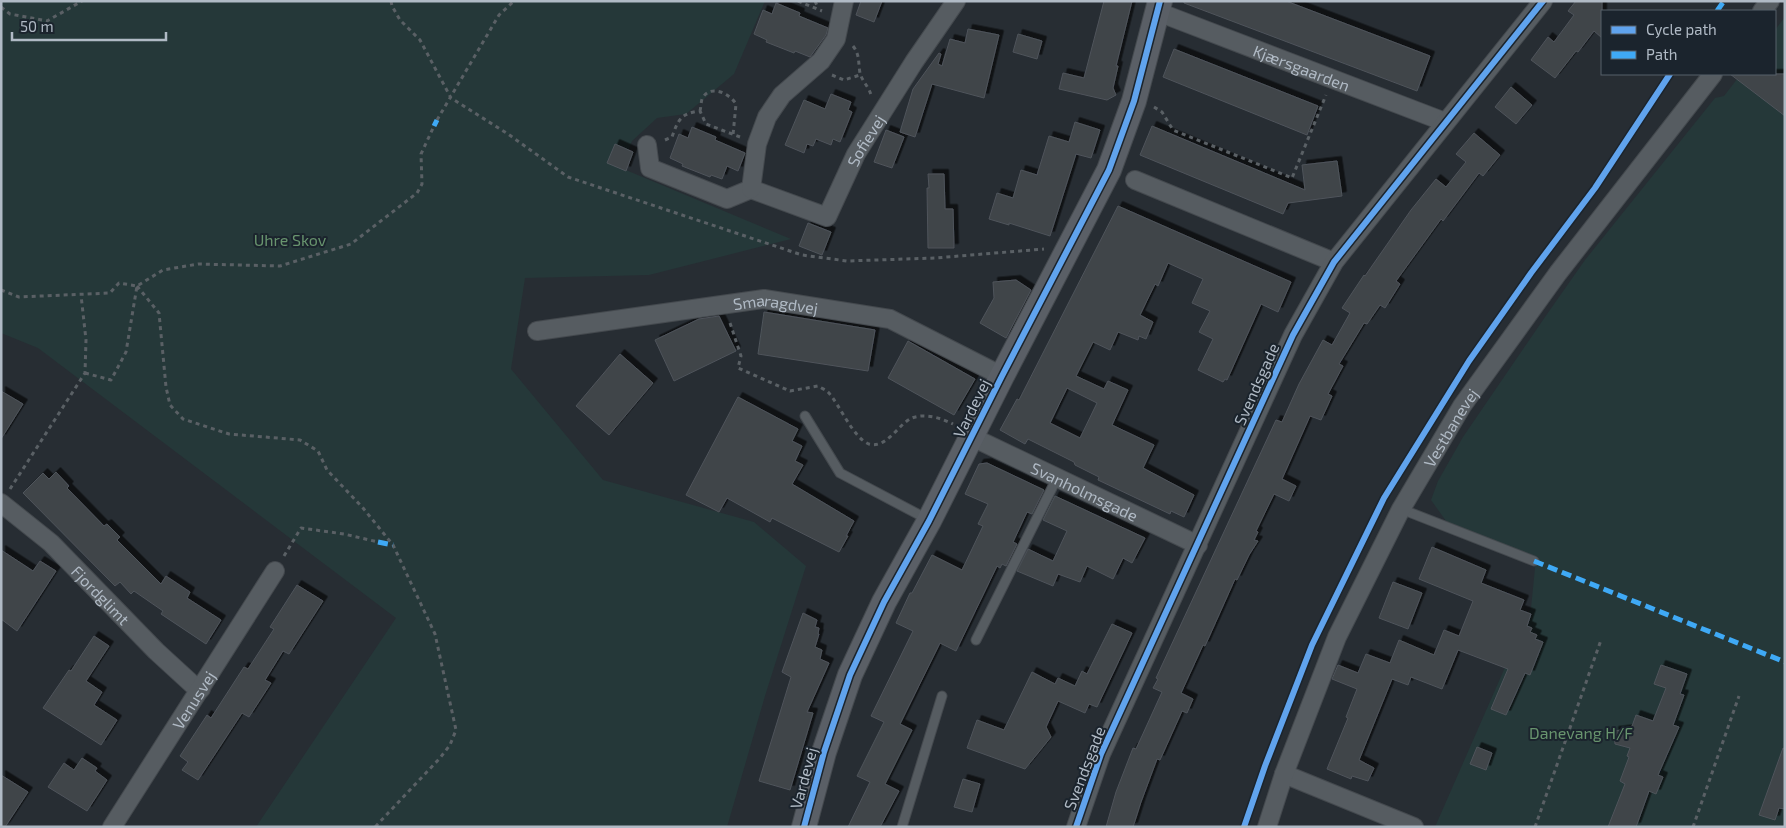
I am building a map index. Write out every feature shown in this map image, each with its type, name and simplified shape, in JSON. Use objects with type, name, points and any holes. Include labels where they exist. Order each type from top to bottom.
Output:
[{"type":"street","points":[[648,145],[650,168],[727,199],[751,189],[757,144],[767,117],[782,95],[821,61],[836,39],[844,1]]},
{"type":"street","name":"Sofievej","points":[[751,189],[827,217],[856,154],[956,1]]},
{"type":"street","name":"Svendsgade","points":[[1076,827],[1101,754],[1293,335],[1334,262],[1543,1]]},
{"type":"street","name":"Kjærsgaarden","points":[[1159,7],[1445,122]]},
{"type":"street","name":"Vardevej","points":[[804,827],[824,752],[850,675],[884,602],[929,521],[1109,170],[1134,100],[1159,7]]},
{"type":"street","name":"Vestbanevej","points":[[1267,827],[1284,774],[1337,637],[1401,509],[1467,398],[1558,273],[1711,75]]},
{"type":"street","points":[[1135,180],[1334,262]]},
{"type":"street","name":"Smaragdvej","points":[[537,331],[764,299],[890,319],[1002,376]]},
{"type":"street","name":"Svanholmsgade","points":[[972,438],[1198,545]]},
{"type":"street","name":"Fjordglimt","points":[[4,498],[156,651],[192,684],[201,689]]},
{"type":"street","name":"Venusvej","points":[[112,827],[275,571]]},
{"type":"street","points":[[1284,774],[1414,827]]},
{"type":"lane","points":[[805,416],[840,473],[929,521]]},
{"type":"lane","points":[[976,640],[1057,478]]},
{"type":"lane","points":[[1401,509],[1534,562]]},
{"type":"lane","points":[[902,827],[942,696]]},
{"type":"path","points":[[1,7],[10,14],[47,21],[82,1]]},
{"type":"path","points":[[391,1],[400,20],[420,40],[451,98],[508,134],[568,177],[802,255],[847,261],[935,258],[1070,247]]},
{"type":"path","points":[[437,120],[499,15],[514,1]]},
{"type":"path","points":[[798,1],[818,9],[816,1]]},
{"type":"path","points":[[836,39],[854,46],[859,54],[860,75],[869,88],[873,100],[883,111]]},
{"type":"path","points":[[814,68],[844,80],[860,75]]},
{"type":"path","points":[[1134,100],[1158,108],[1173,130],[1292,178],[1333,78]]},
{"type":"path","points":[[733,134],[736,104],[733,98],[724,92],[709,92],[702,100],[700,111],[706,124],[757,144]]},
{"type":"path","points":[[648,145],[672,137],[681,118],[688,112],[700,111]]},
{"type":"path","points":[[1,290],[19,297],[110,293],[119,283],[137,286],[163,270],[198,264],[280,266],[351,244],[417,193],[422,184],[421,154],[434,126]]},
{"type":"path","points":[[85,373],[111,380],[126,352],[137,286]]},
{"type":"path","points":[[137,286],[159,313],[166,387],[170,405],[183,419],[229,434],[300,440],[318,451],[327,470],[363,508],[393,545],[435,634],[456,730],[450,745],[440,758],[375,827]]},
{"type":"path","points":[[4,498],[85,373],[86,340],[80,295]]},
{"type":"path","points":[[724,305],[741,356],[738,368],[790,391],[818,386],[828,391],[859,437],[870,444],[880,443],[913,418],[929,416],[943,419],[972,438]]},
{"type":"path","points":[[295,536],[301,528],[344,534],[378,542]]},
{"type":"path","points":[[1535,827],[1600,640]]},
{"type":"path","points":[[1693,827],[1739,696]]},
{"type":"green space","name":"Uhre Skov","points":[[1,1],[765,1],[734,74],[686,114],[657,118],[632,141],[621,168],[791,239],[649,275],[525,278],[511,369],[603,480],[754,522],[806,566],[765,696],[727,827],[256,827],[396,618],[38,348],[1,333]]},
{"type":"green space","name":"Danevang H/F","points":[[1785,17],[1785,827],[1435,827],[1531,608],[1536,558],[1446,521],[1431,500],[1438,481],[1463,437],[1585,260],[1715,98],[1724,96],[1740,75],[1776,75],[1776,29]]},
{"type":"building","points":[[861,1],[882,1],[874,22],[856,15]]},
{"type":"building","points":[[1104,1],[1132,1],[1116,66],[1118,66],[1113,88],[1116,95],[1107,100],[1059,89],[1063,73],[1084,78]]},
{"type":"building","points":[[1184,1],[1286,1],[1430,56],[1417,91],[1184,3]]},
{"type":"building","points":[[1576,1],[1602,1],[1601,37],[1594,31],[1555,78],[1531,60],[1548,37],[1554,42],[1574,15],[1568,11]]},
{"type":"building","points":[[776,3],[800,13],[799,16],[828,28],[826,35],[810,57],[766,42],[767,40],[754,34],[763,10],[772,14]]},
{"type":"building","points":[[968,29],[999,35],[984,98],[932,84],[915,137],[900,132],[913,89],[939,53],[941,54],[938,64],[942,66],[950,39],[965,43]]},
{"type":"building","points":[[1018,34],[1042,41],[1037,59],[1013,52]]},
{"type":"building","points":[[1174,49],[1318,106],[1307,135],[1163,77]]},
{"type":"building","points":[[1785,74],[1785,116],[1731,75]]},
{"type":"building","points":[[1511,87],[1532,105],[1516,124],[1495,107]]},
{"type":"building","points":[[831,94],[851,102],[848,110],[852,112],[840,142],[833,139],[831,145],[816,139],[813,146],[807,144],[804,153],[785,145],[804,100],[825,109]]},
{"type":"building","points":[[1075,122],[1100,130],[1091,158],[1076,154],[1050,236],[1009,223],[1009,225],[989,219],[997,193],[1013,198],[1021,170],[1037,175],[1049,136],[1069,142]]},
{"type":"building","points":[[1152,126],[1305,190],[1302,165],[1337,161],[1342,196],[1288,203],[1283,214],[1140,155]]},
{"type":"building","points":[[692,127],[716,137],[715,140],[745,153],[738,171],[727,166],[722,179],[711,175],[710,177],[682,166],[683,164],[670,158],[679,134],[688,138]]},
{"type":"building","points":[[886,130],[904,137],[892,168],[874,162]]},
{"type":"building","points":[[1474,133],[1500,155],[1483,176],[1479,173],[1443,221],[1441,219],[1396,281],[1400,284],[1385,308],[1380,305],[1367,324],[1364,323],[1339,364],[1343,366],[1328,394],[1332,396],[1321,420],[1310,416],[1282,479],[1296,486],[1289,501],[1274,494],[1256,531],[1258,532],[1254,540],[1258,541],[1237,580],[1235,579],[1205,646],[1203,645],[1181,693],[1193,699],[1187,713],[1182,711],[1160,760],[1157,759],[1133,827],[1106,827],[1116,792],[1133,748],[1136,749],[1162,692],[1153,688],[1158,679],[1156,678],[1276,420],[1282,422],[1299,384],[1323,340],[1332,345],[1350,313],[1342,308],[1364,275],[1436,179],[1446,187],[1466,162],[1456,154]]},
{"type":"building","points":[[615,144],[633,152],[626,171],[607,163]]},
{"type":"building","points":[[928,174],[944,174],[945,209],[953,209],[954,248],[928,248]]},
{"type":"building","points":[[1118,206],[1291,282],[1278,312],[1261,304],[1227,380],[1225,379],[1223,382],[1198,370],[1213,339],[1199,332],[1210,311],[1192,303],[1203,279],[1168,263],[1158,286],[1155,284],[1140,315],[1153,322],[1146,339],[1139,336],[1138,340],[1118,332],[1110,350],[1093,342],[1076,376],[1104,389],[1108,381],[1128,390],[1112,425],[1154,445],[1143,468],[1194,495],[1184,517],[1171,511],[1170,514],[1098,480],[1099,477],[1075,465],[1074,462],[1028,439],[1025,444],[1000,430],[1017,399],[1019,400]],"holes":[[[1067,388],[1097,403],[1080,438],[1050,423]]]},
{"type":"building","points":[[808,223],[831,232],[822,255],[799,246]]},
{"type":"building","points":[[1016,280],[1031,290],[1006,338],[980,323],[994,298],[993,282]]},
{"type":"building","points":[[764,312],[875,330],[868,371],[758,354]]},
{"type":"building","points":[[719,316],[736,351],[674,381],[655,340],[699,319]]},
{"type":"building","points":[[908,341],[975,379],[954,415],[888,378]]},
{"type":"building","points":[[620,354],[653,383],[609,435],[576,406]]},
{"type":"building","points":[[1,391],[23,404],[1,439]]},
{"type":"building","points":[[738,397],[798,429],[792,441],[802,446],[795,461],[803,465],[792,484],[854,521],[839,552],[772,518],[770,522],[727,498],[719,512],[686,495]]},
{"type":"building","points":[[987,463],[1044,490],[1032,514],[1027,512],[1013,542],[1017,544],[1006,566],[1002,564],[1000,568],[997,566],[956,651],[940,643],[900,724],[912,730],[885,784],[899,791],[880,827],[848,827],[870,782],[857,776],[884,722],[871,716],[913,631],[896,623],[910,593],[912,593],[932,555],[962,570],[983,526],[978,524],[988,504],[965,494],[979,464]]},
{"type":"building","points":[[56,472],[69,486],[67,488],[104,526],[107,524],[120,537],[117,540],[161,584],[166,576],[190,592],[187,598],[221,620],[206,644],[161,614],[163,611],[134,591],[131,594],[120,582],[115,586],[23,493],[43,473],[49,479]]},
{"type":"building","points":[[1055,496],[1145,538],[1132,563],[1123,558],[1113,579],[1087,566],[1080,582],[1058,574],[1053,586],[1017,571],[1028,549],[1053,561],[1067,531],[1043,520]]},
{"type":"building","points":[[1432,547],[1486,570],[1481,583],[1524,600],[1520,610],[1531,614],[1527,626],[1532,628],[1530,632],[1537,635],[1535,639],[1543,642],[1530,675],[1525,673],[1506,715],[1491,709],[1508,669],[1458,650],[1442,689],[1411,677],[1408,685],[1392,679],[1359,760],[1374,768],[1368,781],[1352,776],[1351,779],[1327,769],[1348,718],[1346,717],[1357,689],[1332,679],[1338,665],[1358,673],[1366,654],[1390,663],[1399,640],[1434,655],[1444,630],[1459,636],[1473,601],[1419,579]]},
{"type":"building","points":[[1,550],[33,571],[40,561],[56,571],[17,631],[1,619]]},
{"type":"building","points":[[1393,582],[1422,593],[1408,629],[1379,618]]},
{"type":"building","points":[[297,585],[323,601],[289,654],[283,651],[265,680],[271,683],[249,717],[242,713],[198,780],[182,770],[188,762],[180,756],[207,715],[211,718],[244,667],[248,669],[274,629],[270,627]]},
{"type":"building","points":[[803,613],[817,620],[815,627],[819,628],[819,634],[815,647],[822,650],[820,659],[829,663],[807,712],[813,713],[790,790],[759,781],[791,677],[782,672]]},
{"type":"building","points":[[1112,624],[1132,633],[1097,707],[1089,704],[1085,713],[1058,701],[1046,727],[1051,737],[1025,769],[967,748],[977,720],[1004,730],[1032,672],[1055,684],[1058,678],[1075,686],[1082,671],[1087,674]]},
{"type":"building","points":[[94,636],[109,646],[86,681],[102,692],[94,705],[117,720],[101,745],[43,708]]},
{"type":"building","points":[[1661,665],[1687,674],[1680,694],[1684,695],[1673,725],[1679,727],[1658,775],[1663,777],[1656,794],[1649,791],[1636,827],[1608,827],[1625,784],[1620,781],[1629,757],[1627,756],[1630,748],[1615,744],[1614,731],[1631,729],[1636,715],[1653,721],[1666,688],[1654,684]]},
{"type":"building","points":[[1477,747],[1492,753],[1486,770],[1470,764]]},
{"type":"building","points":[[1783,748],[1785,749],[1785,809],[1779,808],[1775,820],[1759,815]]},
{"type":"building","points":[[82,758],[97,768],[95,771],[107,780],[87,811],[48,787],[64,763],[74,770]]},
{"type":"building","points":[[1,775],[28,792],[5,827],[1,827]]},
{"type":"building","points":[[963,779],[980,784],[972,812],[954,807]]},
{"type":"marked path","points":[[1718,10],[1724,1]]},
{"type":"marked path","points":[[434,126],[437,120]]},
{"type":"marked path","points":[[378,542],[393,545]]},
{"type":"marked path","points":[[1534,561],[1785,662]]},
{"type":"cycle path","points":[[804,827],[824,752],[850,675],[884,602],[929,521],[1109,170],[1134,101],[1160,1]]},
{"type":"cycle path","points":[[1076,827],[1101,754],[1293,335],[1334,262],[1543,1]]},
{"type":"cycle path","points":[[1244,827],[1265,766],[1312,645],[1384,498],[1469,361],[1531,273],[1595,188],[1669,75]]}]
